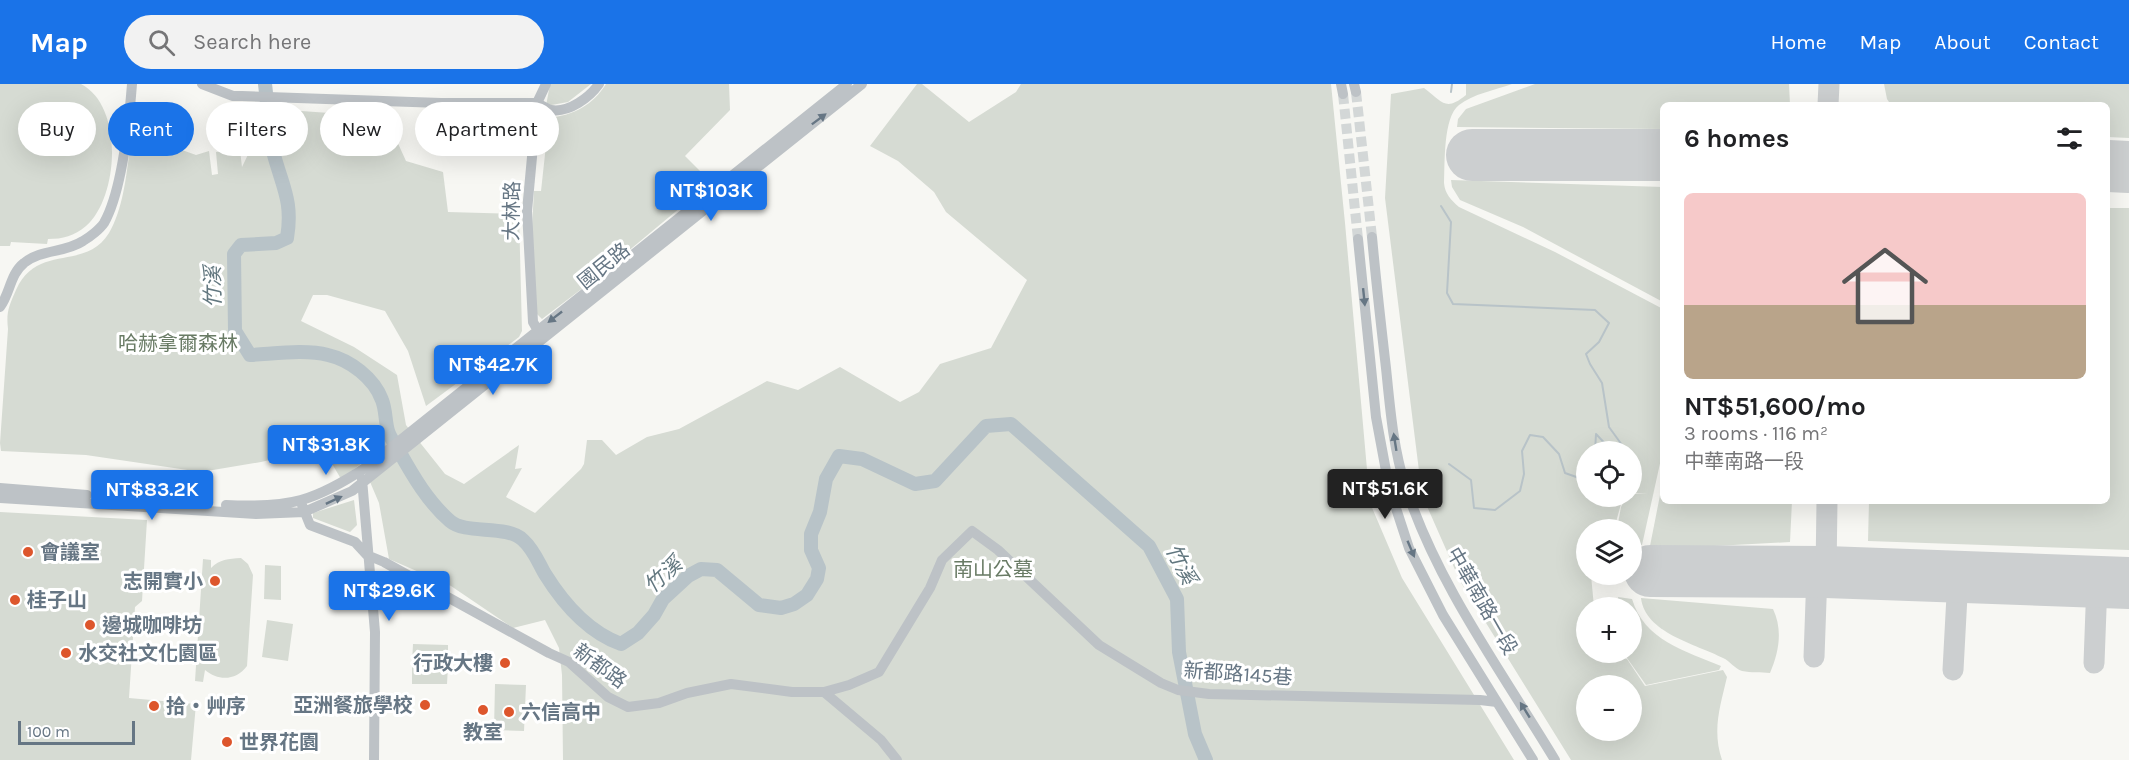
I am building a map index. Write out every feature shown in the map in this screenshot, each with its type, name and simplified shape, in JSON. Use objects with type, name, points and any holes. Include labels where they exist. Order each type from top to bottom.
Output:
[{"type":"street","points":[[0,307],[14,276],[23,264],[40,254],[66,249],[83,241],[103,225],[117,187],[132,84]]},
{"type":"street","points":[[202,84],[233,96],[416,102]]},
{"type":"street","name":"大林路","points":[[537,102],[546,84]]},
{"type":"street","points":[[559,108],[573,105],[589,95],[599,84]]},
{"type":"street","name":"國民路","points":[[373,468],[847,84]]},
{"type":"street","name":"國民路","points":[[540,334],[862,84]]},
{"type":"street","name":"大林路","points":[[532,156],[527,211],[533,322],[540,334]]},
{"type":"street","name":"中華南路一段","points":[[1372,237],[1390,411],[1396,451],[1405,485],[1425,536],[1458,603],[1556,760]]},
{"type":"street","name":"中華南路一段","points":[[1358,239],[1376,417],[1389,487],[1409,548],[1443,615],[1533,760]]},
{"type":"street","points":[[0,488],[264,507],[302,507],[361,471],[373,468]]},
{"type":"street","points":[[0,498],[256,514],[302,507],[352,491],[362,484],[373,468]]},
{"type":"street","points":[[361,471],[375,632],[374,760]]},
{"type":"street","name":"新都路","points":[[302,507],[310,525],[355,542],[367,555],[569,662],[608,697],[628,707],[659,703],[687,693],[731,684],[792,692],[824,692]]},
{"type":"street","name":"新都路145巷","points":[[824,692],[849,685],[879,672],[930,588],[942,560],[972,531],[998,550],[1100,645],[1161,683],[1178,690],[1209,694],[1497,702]]},
{"type":"street","points":[[824,692],[881,740],[897,760]]},
{"type":"green space","points":[[0,84],[81,84],[95,95],[105,111],[108,123],[108,156],[112,156],[110,174],[105,195],[97,212],[86,226],[73,235],[48,239],[47,244],[11,242],[10,246],[0,246]]},
{"type":"green space","points":[[550,84],[591,84],[568,102],[547,102]]},
{"type":"green space","points":[[606,84],[729,84],[730,110],[685,156],[711,182],[596,278],[542,319],[535,312],[531,245],[534,191],[541,191],[545,156],[559,156],[559,116],[582,108]]},
{"type":"green space","name":"南山公墓","points":[[917,84],[922,84],[969,122],[1016,92],[1021,84],[1331,84],[1370,503],[1402,578],[1514,760],[563,760],[562,675],[559,648],[545,620],[513,628],[451,586],[389,559],[379,503],[362,463],[341,479],[327,455],[312,450],[261,462],[201,472],[86,455],[1,451],[8,313],[16,290],[25,275],[36,266],[87,252],[99,245],[109,233],[118,214],[129,156],[194,156],[206,152],[206,156],[210,156],[212,175],[218,174],[216,156],[241,156],[242,167],[247,156],[308,156],[308,111],[320,112],[320,156],[403,154],[406,161],[443,172],[448,212],[519,214],[522,331],[519,337],[426,406],[408,351],[385,311],[327,295],[313,295],[301,321],[354,347],[397,375],[406,425],[445,474],[464,484],[519,445],[515,469],[522,468],[506,497],[535,513],[581,469],[584,464],[587,440],[602,440],[616,455],[647,437],[679,429],[767,381],[798,390],[840,367],[900,402],[919,392],[940,364],[991,348],[1027,280],[946,212],[934,192],[898,161],[870,146]]},
{"type":"green space","points":[[1466,84],[1512,84],[1471,98],[1459,105],[1450,119],[1447,130],[1444,183],[1447,194],[1459,207],[1555,252],[1660,307],[1660,464],[1642,545],[1642,519],[1619,519],[1621,507],[1642,507],[1642,493],[1647,493],[1642,493],[1642,441],[1576,441],[1576,507],[1620,507],[1617,519],[1576,519],[1576,585],[1592,585],[1593,597],[1576,597],[1576,663],[1630,663],[1638,675],[1576,675],[1576,741],[1642,741],[1642,682],[1645,686],[1723,670],[1727,677],[1717,728],[1722,760],[1571,760],[1460,581],[1422,495],[1385,198],[1391,94],[1424,88],[1440,101],[1453,103],[1466,95]]},
{"type":"green space","points":[[1535,84],[1789,84],[1790,102],[1660,102],[1660,129],[1457,127],[1458,119],[1466,109]]},
{"type":"green space","points":[[1884,84],[2129,84],[2129,138],[2110,137],[2110,102],[1889,102]]},
{"type":"green space","points":[[1451,180],[1660,187],[1660,300],[1523,227],[1460,200],[1452,187]]},
{"type":"green space","points":[[2110,208],[2129,208],[2129,550],[1868,541],[1869,504],[2110,504]]},
{"type":"green space","points":[[1660,495],[1660,504],[1792,504],[1790,542],[1696,547],[1650,546]]},
{"type":"green space","points":[[354,500],[357,525],[350,532],[313,518],[313,513]]},
{"type":"green space","name":"水交社文化園區","points":[[0,512],[147,520],[142,601],[135,607],[129,698],[196,704],[191,760],[0,760]]},
{"type":"green space","points":[[241,558],[248,564],[253,575],[247,666],[238,674],[227,678],[210,674],[205,670],[203,682],[195,681],[203,559],[211,560],[211,568],[221,561]]},
{"type":"green space","points":[[265,565],[281,566],[281,600],[264,599]]},
{"type":"green space","points":[[1642,598],[1773,609],[1778,625],[1779,641],[1770,673],[1737,669],[1723,658],[1662,629],[1645,610]]},
{"type":"green space","points":[[1642,619],[1656,634],[1668,642],[1721,666],[1719,670],[1646,685],[1642,675],[1639,675],[1631,663],[1642,663]]},
{"type":"green space","points":[[267,620],[293,624],[288,661],[262,657]]},
{"type":"green space","points":[[413,644],[448,645],[448,663],[412,663]]},
{"type":"green space","points":[[412,665],[448,666],[447,684],[412,684]]},
{"type":"green space","points":[[495,684],[526,685],[524,731],[494,730]]},
{"type":"waterway","name":"竹溪","points":[[265,84],[270,138],[286,195],[289,225],[287,238],[276,243],[241,245],[234,254],[235,331],[250,355],[319,353],[336,357],[360,371],[378,392],[390,436],[415,479],[435,506],[457,525],[507,532],[523,540],[568,606],[598,632],[621,644],[638,633],[654,615],[663,599],[688,576],[701,569],[717,570],[759,605],[781,608],[794,604],[807,595],[817,579],[819,568],[811,550],[811,534],[820,512],[826,479],[839,456],[862,459],[915,484],[935,481],[986,426],[1011,424],[1149,546],[1177,599],[1179,652],[1195,734],[1206,760]]},
{"type":"waterway","points":[[1451,92],[1452,84]]},
{"type":"waterway","points":[[1441,206],[1451,222],[1447,293],[1453,304],[1595,310],[1609,323],[1599,342],[1586,354],[1602,383],[1609,427],[1619,441]]},
{"type":"waterway","points":[[1596,441],[1596,434],[1603,441]]},
{"type":"waterway","points":[[1449,464],[1471,480],[1474,508],[1495,510],[1520,491],[1524,474],[1522,451],[1530,435],[1543,437],[1559,454],[1565,473],[1576,477]]},
{"type":"taxiway","points":[[1828,102],[1829,84]]},
{"type":"taxiway","points":[[1826,572],[1827,504]]},
{"type":"taxiway","points":[[1814,657],[1817,573]]},
{"type":"taxiway","points":[[1953,670],[1958,577]]},
{"type":"taxiway","points":[[2094,663],[2097,582]]},
{"type":"runway","points":[[1472,155],[1660,155]]},
{"type":"runway","points":[[2110,166],[2129,167]]},
{"type":"runway","points":[[1650,571],[1826,572],[2129,583]]},
{"type":"tunnel","points":[[1356,92],[1372,237]]},
{"type":"tunnel","points":[[1343,94],[1358,239]]},
{"type":"place","name":"會議室","points":[[28,552]]},
{"type":"place","name":"志開實小","points":[[215,581]]},
{"type":"place","name":"桂子山","points":[[15,600]]},
{"type":"place","name":"邊城咖啡坊","points":[[90,625]]},
{"type":"place","name":"水交社文化園區","points":[[66,653]]},
{"type":"place","name":"行政大樓","points":[[505,663]]},
{"type":"place","name":"亞洲餐旅學校","points":[[425,705]]},
{"type":"place","name":"拾・艸序","points":[[154,706]]},
{"type":"place","name":"教室","points":[[483,710]]},
{"type":"place","name":"六信高中","points":[[509,712]]},
{"type":"place","name":"世界花園","points":[[227,742]]},
{"type":"park label","name":"哈赫拿爾森林","points":[[178,343]]}]
